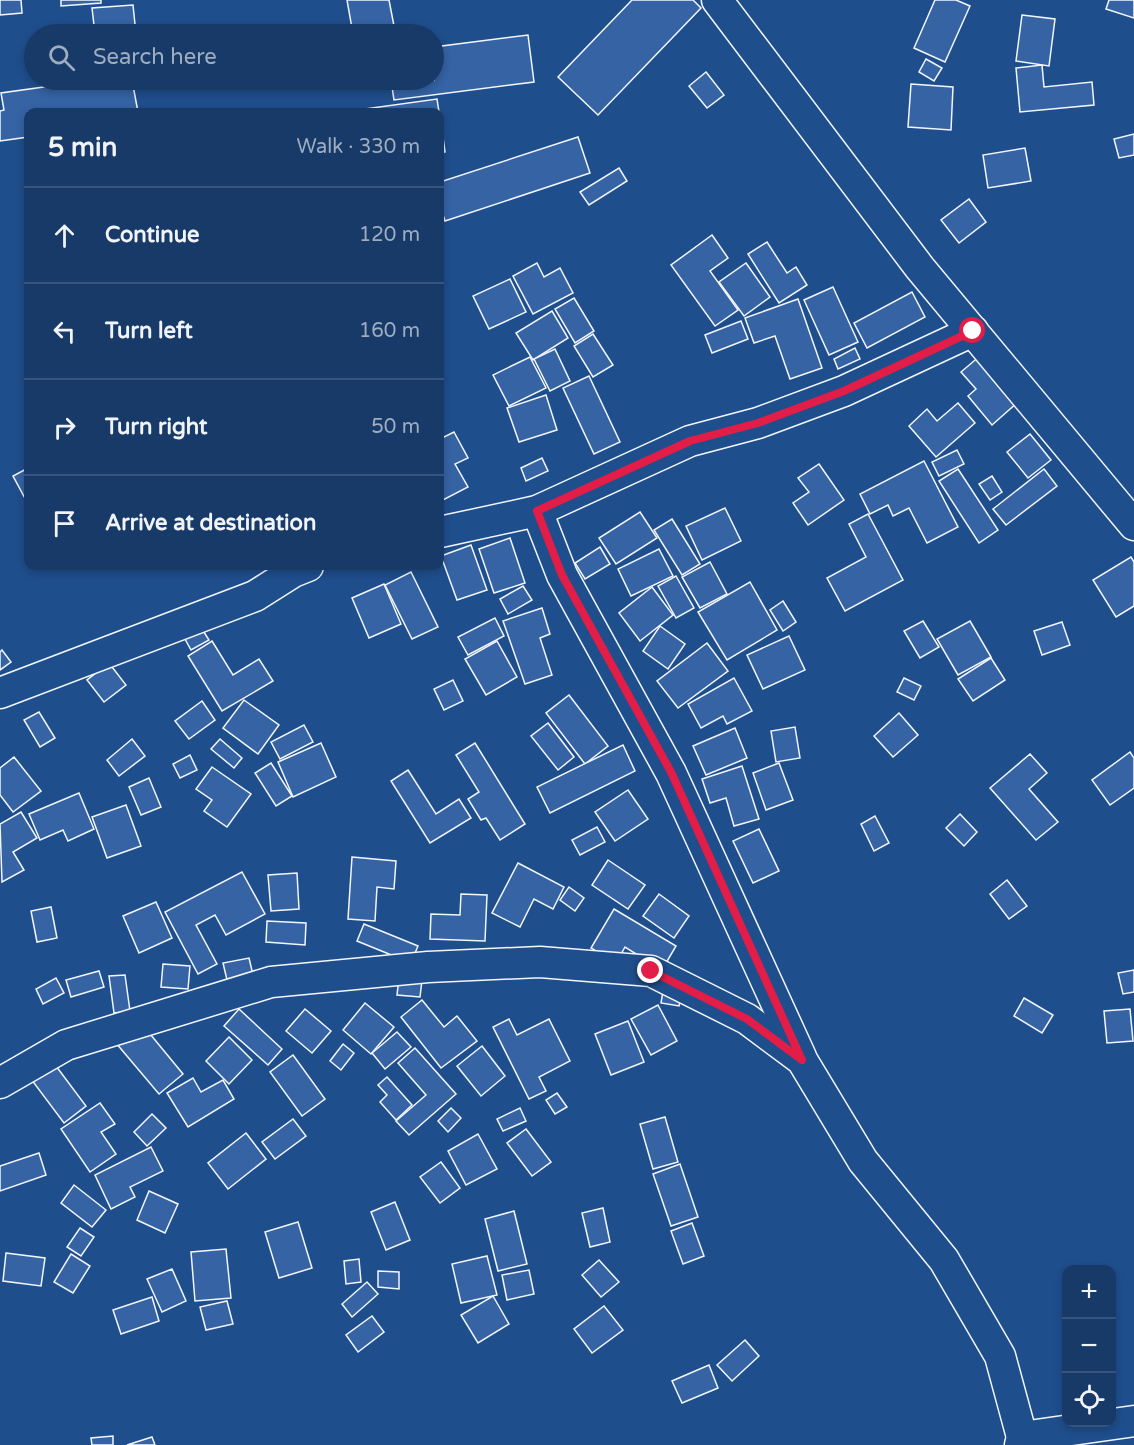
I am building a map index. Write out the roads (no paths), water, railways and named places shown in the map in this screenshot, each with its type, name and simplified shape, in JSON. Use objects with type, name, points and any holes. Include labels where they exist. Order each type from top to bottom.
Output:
[{"type":"street","points":[[717,0],[920,268],[1134,525]]},
{"type":"street","points":[[444,531],[537,511],[690,441],[758,423],[844,391],[973,331]]},
{"type":"street","points":[[537,511],[562,575],[671,772],[802,1060],[863,1161],[944,1260],[1000,1356],[1021,1441],[1134,1421]]},
{"type":"street","points":[[0,693],[255,596],[298,570]]},
{"type":"street","points":[[0,1083],[66,1045],[271,982],[428,967],[540,962],[651,971],[747,1019],[802,1060]]}]
